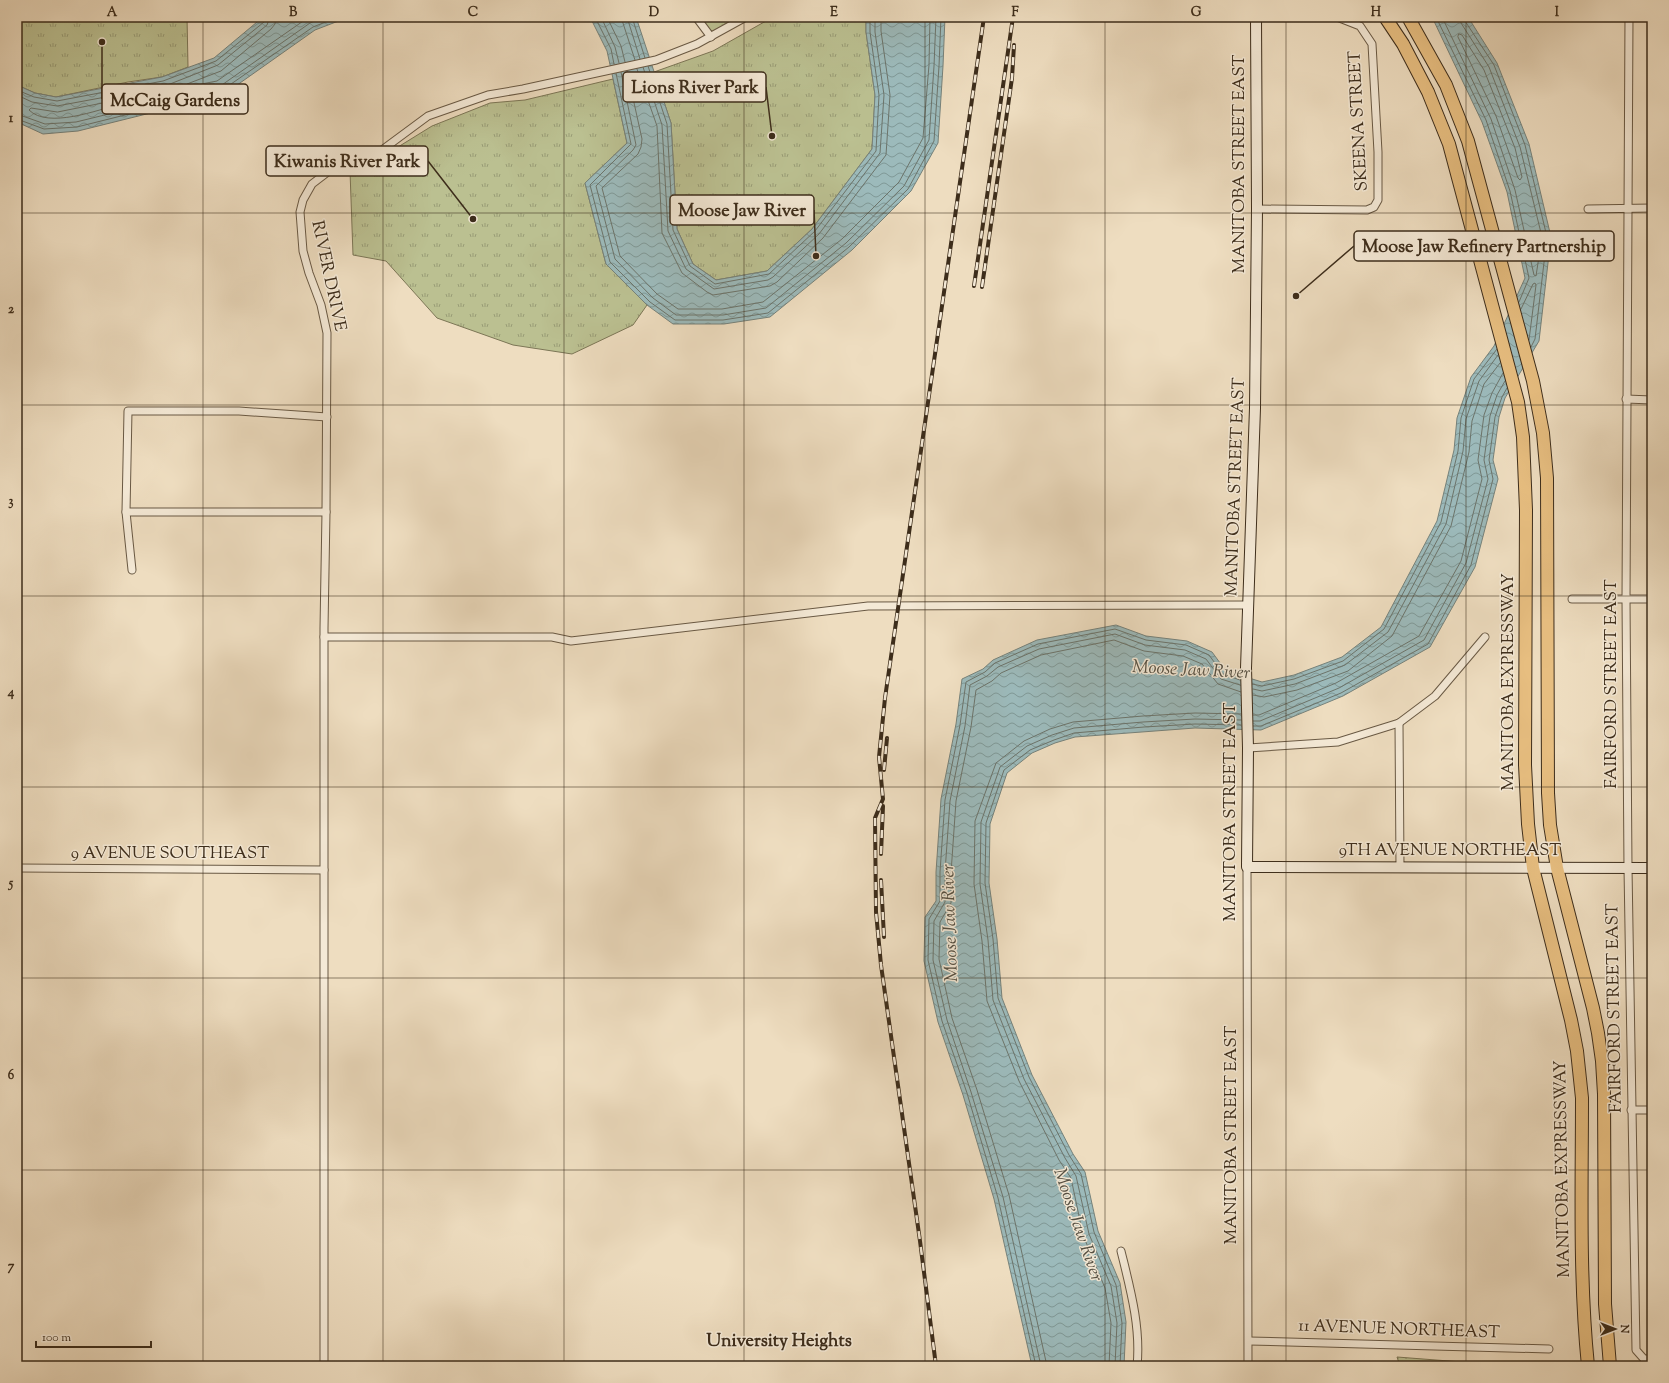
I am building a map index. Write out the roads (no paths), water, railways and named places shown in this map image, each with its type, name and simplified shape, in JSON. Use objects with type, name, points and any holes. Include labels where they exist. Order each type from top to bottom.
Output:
[{"type":"main road","name":"MANITOBA EXPRESSWAY","points":[[1385,17],[1403,44],[1428,92],[1449,144],[1518,402],[1522,437],[1526,510],[1525,765],[1528,824],[1533,868],[1571,1020],[1580,1072],[1582,1098],[1582,1278],[1584,1334],[1588,1366]]},
{"type":"main road","points":[[1408,17],[1446,85],[1468,141],[1510,294],[1532,381],[1543,433],[1547,478],[1547,786],[1550,825],[1557,868],[1593,1008],[1602,1061],[1604,1094],[1605,1304],[1610,1366]]},
{"type":"street","points":[[696,17],[711,37],[746,17]]},
{"type":"street","name":"MANITOBA STREET EAST","points":[[1248,1366],[1248,748],[1246,668],[1255,408],[1257,209],[1256,17]]},
{"type":"street","name":"SKEENA STREET","points":[[1257,209],[1367,210],[1374,207],[1378,200],[1378,152],[1372,44],[1360,26],[1337,17]]},
{"type":"street","name":"FAIRFORD STREET EAST","points":[[1629,17],[1626,599],[1628,868],[1636,1350],[1644,1359],[1652,1359]]},
{"type":"street","name":"RIVER DRIVE","points":[[324,1366],[324,628],[327,333],[321,305],[307,266],[300,227],[300,212],[303,200],[312,184],[330,171],[348,162],[365,158],[382,150],[428,116],[488,95],[523,89],[651,61],[711,37]]},
{"type":"street","points":[[1588,208],[1652,208]]},
{"type":"street","points":[[1626,399],[1652,400]]},
{"type":"street","points":[[132,570],[126,512],[128,411],[239,411],[327,417]]},
{"type":"street","points":[[126,512],[326,512]]},
{"type":"street","points":[[1572,599],[1652,599]]},
{"type":"street","points":[[324,638],[552,637],[571,641],[868,606],[1248,605]]},
{"type":"street","points":[[1248,748],[1338,742],[1399,723],[1435,696],[1485,638]]},
{"type":"street","points":[[1399,723],[1400,867]]},
{"type":"street","name":"9TH AVENUE NORTHEAST","points":[[1248,867],[1652,868]]},
{"type":"street","name":"9 AVENUE SOUTHEAST","points":[[17,868],[324,870]]},
{"type":"street","points":[[1632,1110],[1652,1110]]},
{"type":"street","points":[[1121,1250],[1133,1302],[1138,1350],[1137,1366]]},
{"type":"street","name":"11 AVENUE NORTHEAST","points":[[1248,1341],[1549,1349]]},
{"type":"water","points":[[263,17],[349,17],[315,30],[223,95],[78,131],[43,134],[17,122],[17,85],[35,93],[56,97],[162,77],[214,58]]},
{"type":"water","points":[[590,17],[636,17],[671,123],[677,229],[693,264],[716,280],[767,271],[812,229],[872,149],[875,95],[866,32],[866,17],[945,17],[938,143],[911,191],[852,250],[770,317],[724,324],[673,324],[647,305],[606,264],[585,183],[627,143],[607,51]]},
{"type":"water","points":[[1432,17],[1468,17],[1497,63],[1529,144],[1551,237],[1539,341],[1505,398],[1499,417],[1493,460],[1498,479],[1475,567],[1430,647],[1343,696],[1261,730],[1195,728],[1075,737],[1055,743],[1032,753],[1007,773],[990,824],[989,883],[997,939],[1002,998],[1032,1075],[1073,1154],[1085,1172],[1098,1231],[1120,1283],[1126,1322],[1124,1366],[1032,1366],[994,1199],[963,1095],[938,1022],[924,961],[925,917],[936,901],[936,872],[941,799],[956,724],[962,679],[983,669],[993,660],[1037,640],[1116,625],[1146,636],[1187,641],[1212,652],[1226,671],[1262,682],[1294,675],[1342,657],[1381,627],[1437,521],[1454,450],[1457,418],[1471,377],[1494,346],[1525,278],[1507,192],[1482,122]]},
{"type":"railway","points":[[936,1366],[881,965],[876,912],[875,818],[883,799],[879,757],[885,698],[984,17]]},
{"type":"railway","points":[[974,286],[1013,17]]},
{"type":"railway","points":[[982,287],[1012,78],[1014,45]]},
{"type":"railway","points":[[884,770],[887,738]]},
{"type":"railway","points":[[881,854],[883,806]]},
{"type":"railway","points":[[881,880],[884,937]]},
{"type":"place","name":"McCaig Gardens","points":[[102,42]]},
{"type":"place","name":"Lions River Park","points":[[772,136]]},
{"type":"place","name":"Kiwanis River Park","points":[[473,219]]},
{"type":"place","name":"Moose Jaw River","points":[[816,256]]},
{"type":"place","name":"Moose Jaw Refinery Partnership","points":[[1296,296]]},
{"type":"district","name":"University Heights","points":[[779,1342]]}]
